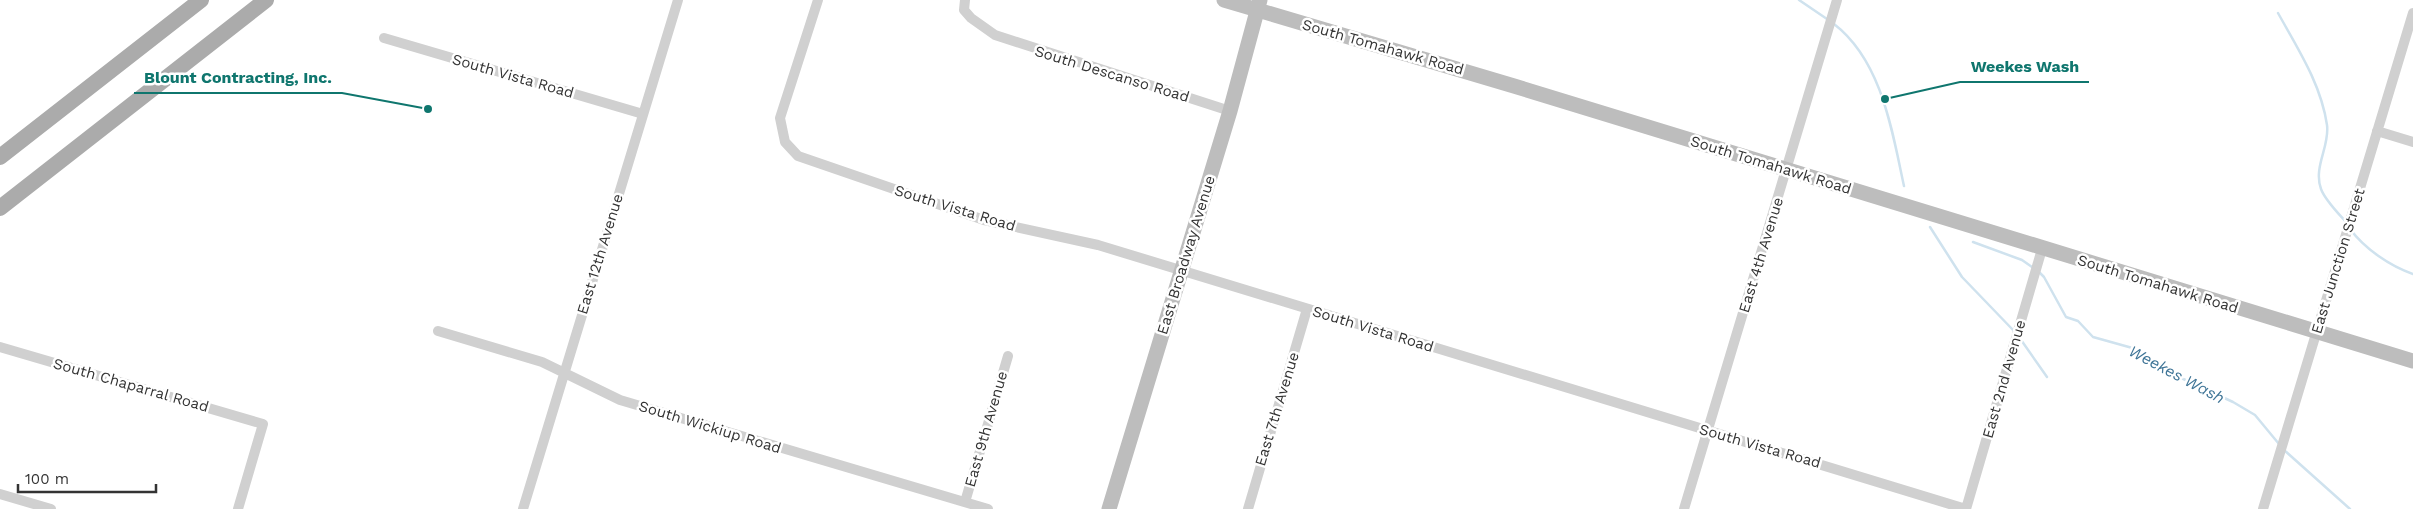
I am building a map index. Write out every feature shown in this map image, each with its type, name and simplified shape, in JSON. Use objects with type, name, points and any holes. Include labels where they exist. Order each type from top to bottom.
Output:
[{"type":"main road","points":[[0,157],[201,0]]},
{"type":"main road","points":[[0,208],[266,0]]},
{"type":"main road","name":"South Tomahawk Road","points":[[1224,0],[1259,5],[2042,249],[2413,361]]},
{"type":"main road","name":"East Broadway Avenue","points":[[1109,509],[1230,110],[1259,5]]},
{"type":"street","name":"East 12th Avenue","points":[[523,509],[678,0]]},
{"type":"street","name":"South Vista Road","points":[[818,0],[780,118],[785,142],[798,156],[984,220],[1098,245],[1966,509]]},
{"type":"street","name":"South Descanso Road","points":[[965,0],[964,10],[971,18],[995,35],[1230,110]]},
{"type":"street","name":"East 4th Avenue","points":[[1684,509],[1837,0]]},
{"type":"street","name":"East Junction Street","points":[[2263,509],[2413,13]]},
{"type":"street","name":"South Vista Road","points":[[384,38],[643,114]]},
{"type":"street","points":[[2377,131],[2413,142]]},
{"type":"street","name":"East 2nd Avenue","points":[[1966,509],[2042,249]]},
{"type":"street","name":"East 7th Avenue","points":[[1248,509],[1307,309]]},
{"type":"street","name":"South Wickiup Road","points":[[438,331],[542,362],[620,400],[988,509]]},
{"type":"street","name":"South Chaparral Road","points":[[0,346],[263,424],[238,509]]},
{"type":"street","name":"East 9th Avenue","points":[[965,502],[1008,356]]},
{"type":"street","points":[[0,494],[51,509]]},
{"type":"waterway","name":"Weekes Wash","points":[[1799,0],[1827,19]]},
{"type":"waterway","points":[[2278,13],[2301,53],[2320,95],[2327,133],[2320,165],[2319,181],[2325,198],[2346,222]]},
{"type":"waterway","name":"Weekes Wash","points":[[1834,24],[1850,39],[1864,57],[1874,77],[1889,120],[1904,186]]},
{"type":"waterway","points":[[1930,227],[1962,277],[2014,331]]},
{"type":"waterway","points":[[2350,229],[2378,256],[2413,274]]},
{"type":"waterway","name":"Weekes Wash","points":[[1973,242],[2022,260],[2032,267]]},
{"type":"waterway","name":"Weekes Wash","points":[[2039,272],[2044,277],[2066,317],[2078,321],[2093,337],[2136,349],[2166,371],[2233,402],[2255,415],[2279,444]]},
{"type":"waterway","points":[[2019,337],[2047,377]]},
{"type":"waterway","name":"Weekes Wash","points":[[2284,450],[2350,509]]},
{"type":"place","name":"Weekes Wash","points":[[1885,99]]},
{"type":"place","name":"Blount Contracting, Inc.","points":[[428,109]]}]
